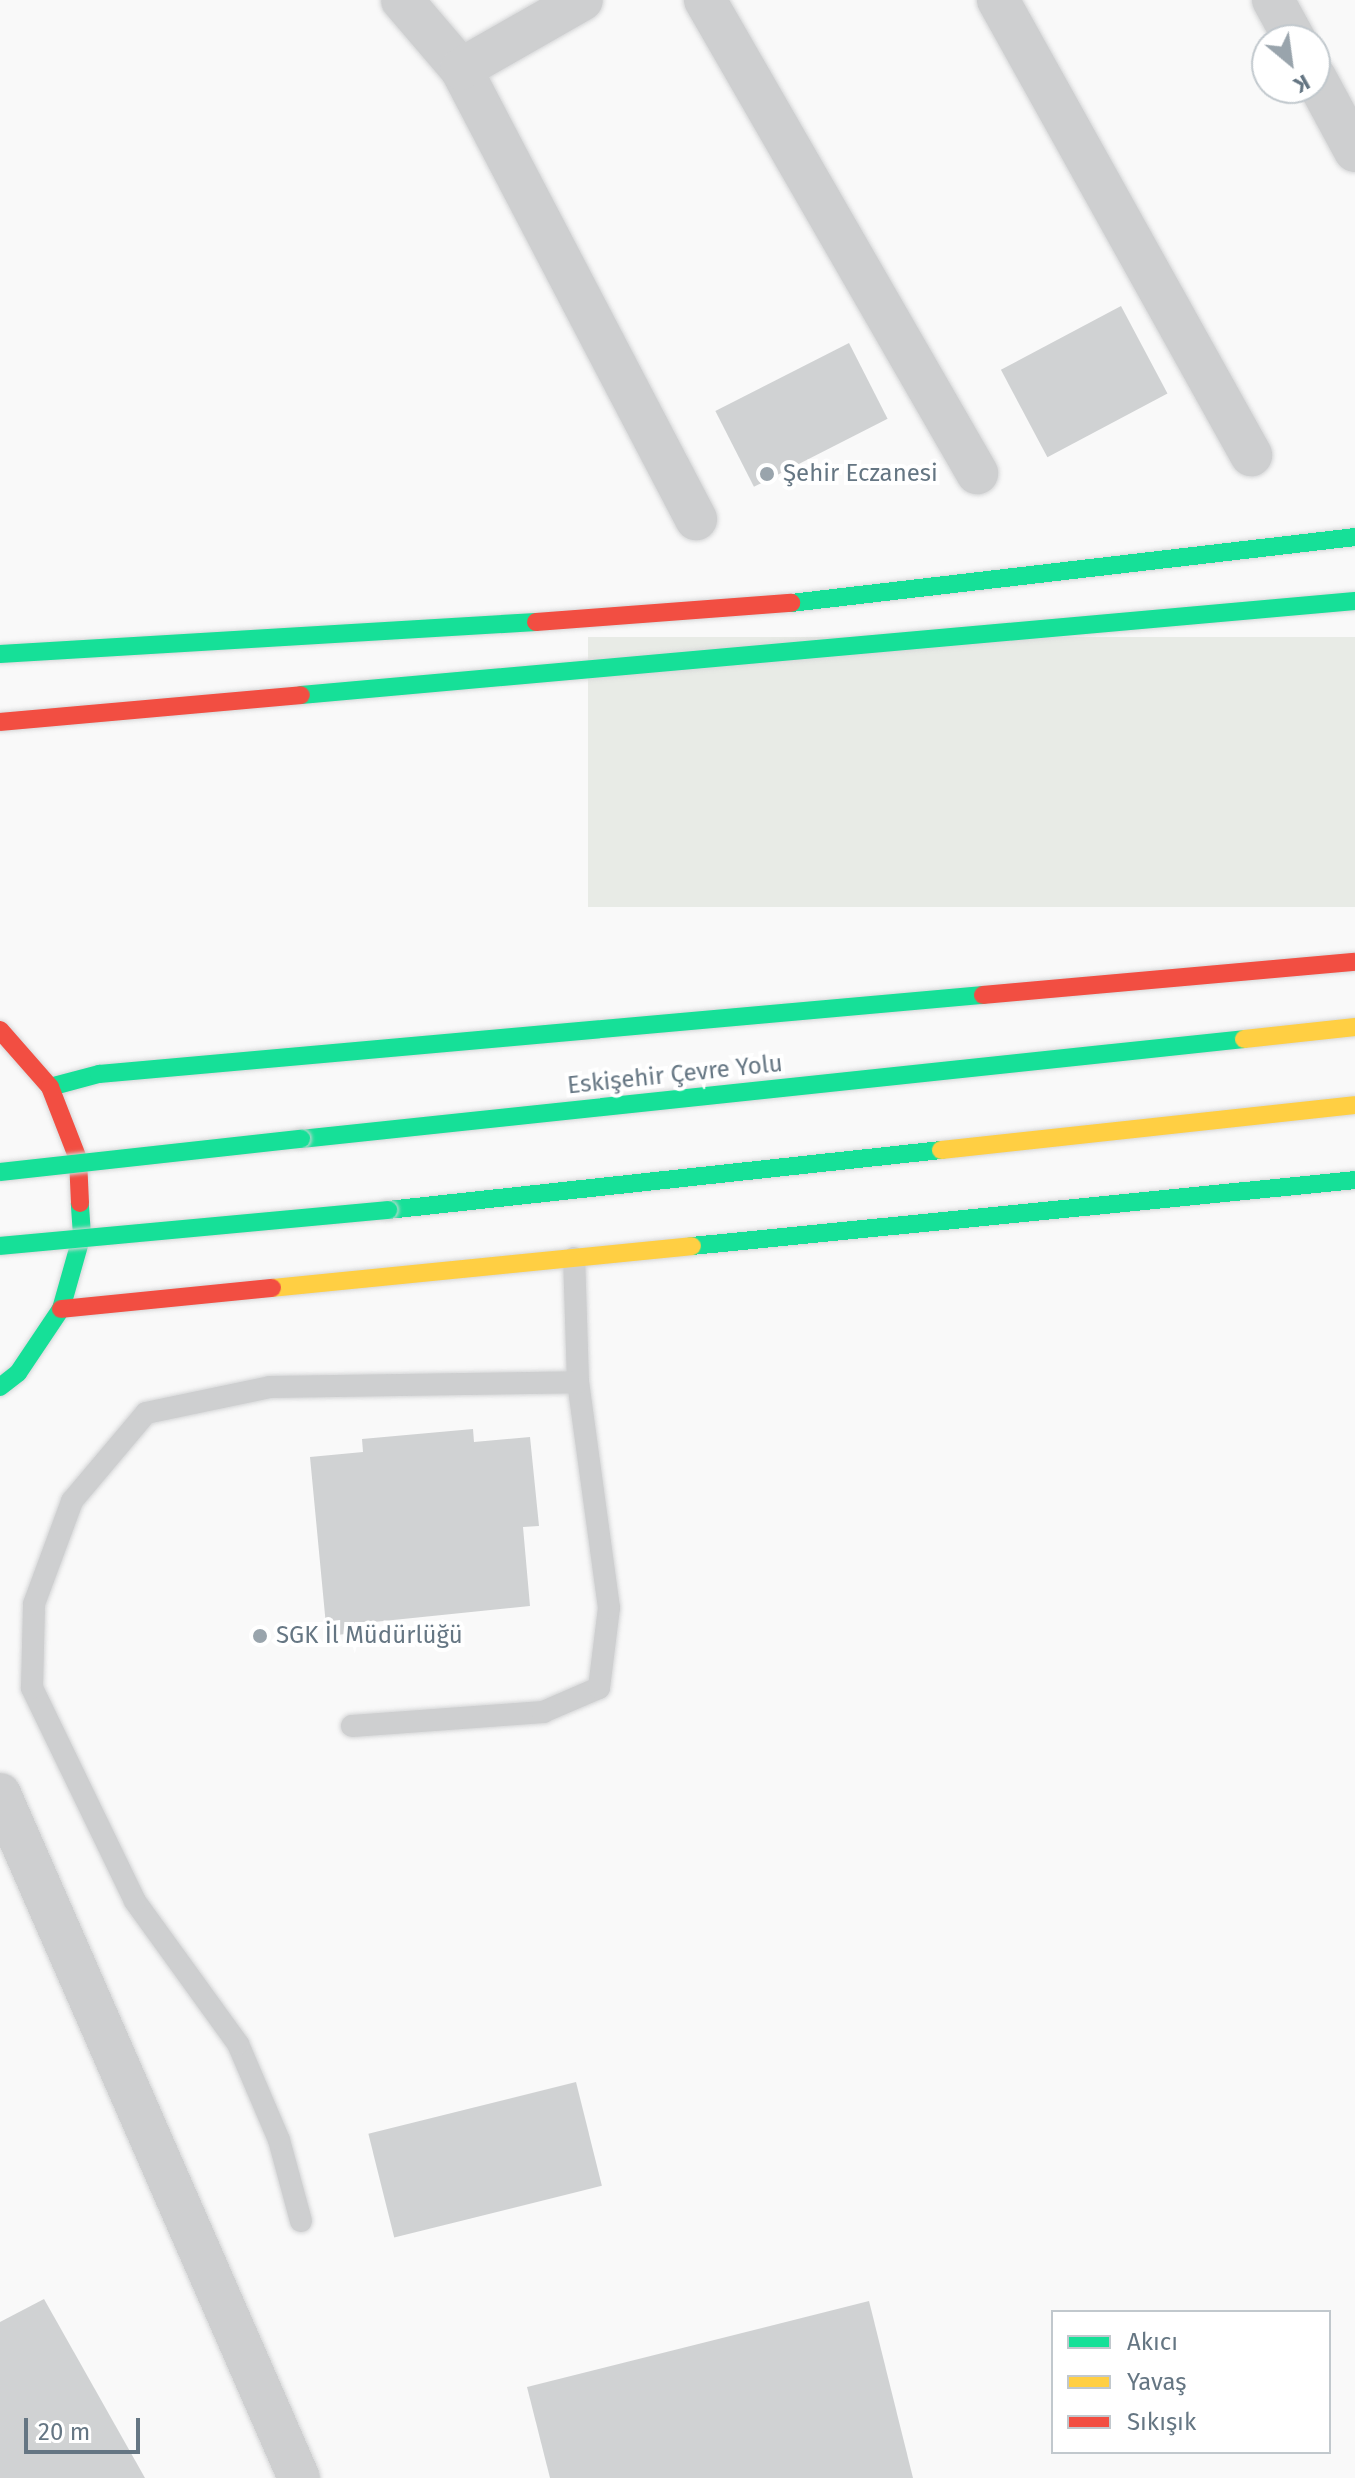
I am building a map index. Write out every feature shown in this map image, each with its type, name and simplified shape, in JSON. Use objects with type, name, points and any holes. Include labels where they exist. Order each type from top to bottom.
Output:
[{"type":"main road","points":[[0,654],[731,610],[1355,537]]},
{"type":"main road","points":[[0,722],[1355,601]]},
{"type":"main road","points":[[50,1087],[99,1074],[1355,962]]},
{"type":"main road","name":"Eskişehir Çevre Yolu","points":[[0,1172],[1355,1027]]},
{"type":"main road","points":[[0,1030],[50,1087],[78,1159],[82,1235],[61,1309],[18,1373],[0,1387]]},
{"type":"main road","points":[[0,1246],[388,1210],[1355,1105]]},
{"type":"main road","points":[[61,1309],[1355,1180]]},
{"type":"street","points":[[402,0],[461,69],[696,519]]},
{"type":"street","points":[[461,69],[582,0]]},
{"type":"street","points":[[705,0],[977,473]]},
{"type":"street","points":[[998,0],[1251,455]]},
{"type":"street","points":[[1273,0],[1286,24]]},
{"type":"street","points":[[1330,104],[1355,151]]},
{"type":"street","points":[[0,1794],[299,2478]]},
{"type":"lane","points":[[352,1726],[543,1712],[599,1688],[609,1608],[578,1382],[574,1258]]},
{"type":"lane","points":[[301,2221],[279,2140],[238,2044],[135,1901],[32,1688],[34,1604],[72,1501],[146,1413],[270,1387],[578,1382]]},
{"type":"shaded area","points":[[588,637],[1355,637],[1355,907],[588,907]]},
{"type":"building","points":[[1121,306],[1167,393],[1047,457],[1001,370]]},
{"type":"building","points":[[849,343],[888,419],[754,487],[715,411]]},
{"type":"building","points":[[473,1429],[474,1442],[530,1437],[539,1526],[523,1527],[530,1606],[364,1623],[365,1632],[327,1636],[310,1457],[363,1452],[362,1439]]},
{"type":"building","points":[[576,2082],[602,2186],[394,2238],[368,2134]]},
{"type":"building","points":[[44,2299],[145,2478],[0,2478],[0,2322]]},
{"type":"building","points":[[869,2301],[913,2478],[550,2478],[527,2387]]},
{"type":"traffic: fast","points":[[791,603],[1355,537]]},
{"type":"traffic: fast","points":[[301,695],[1355,601]]},
{"type":"traffic: fast","points":[[0,654],[536,622]]},
{"type":"traffic: fast","points":[[50,1087],[99,1074],[983,995]]},
{"type":"traffic: fast","points":[[301,1139],[1244,1039]]},
{"type":"traffic: fast","points":[[0,1172],[301,1139]]},
{"type":"traffic: fast","points":[[388,1210],[941,1150]]},
{"type":"traffic: fast","points":[[692,1246],[1355,1180]]},
{"type":"traffic: fast","points":[[0,1387],[18,1373],[61,1309],[82,1235],[80,1203]]},
{"type":"traffic: fast","points":[[0,1246],[388,1210]]},
{"type":"traffic: slow","points":[[1244,1039],[1355,1027]]},
{"type":"traffic: slow","points":[[941,1150],[1355,1105]]},
{"type":"traffic: slow","points":[[272,1288],[692,1246]]},
{"type":"traffic: jam","points":[[536,622],[791,603]]},
{"type":"traffic: jam","points":[[0,722],[301,695]]},
{"type":"traffic: jam","points":[[983,995],[1355,962]]},
{"type":"traffic: jam","points":[[0,1030],[50,1087],[78,1159],[80,1203]]},
{"type":"traffic: jam","points":[[61,1309],[272,1288]]},
{"type":"place","name":"Şehir Eczanesi","points":[[767,474]]},
{"type":"place","name":"SGK İl Müdürlüğü","points":[[260,1636]]}]
